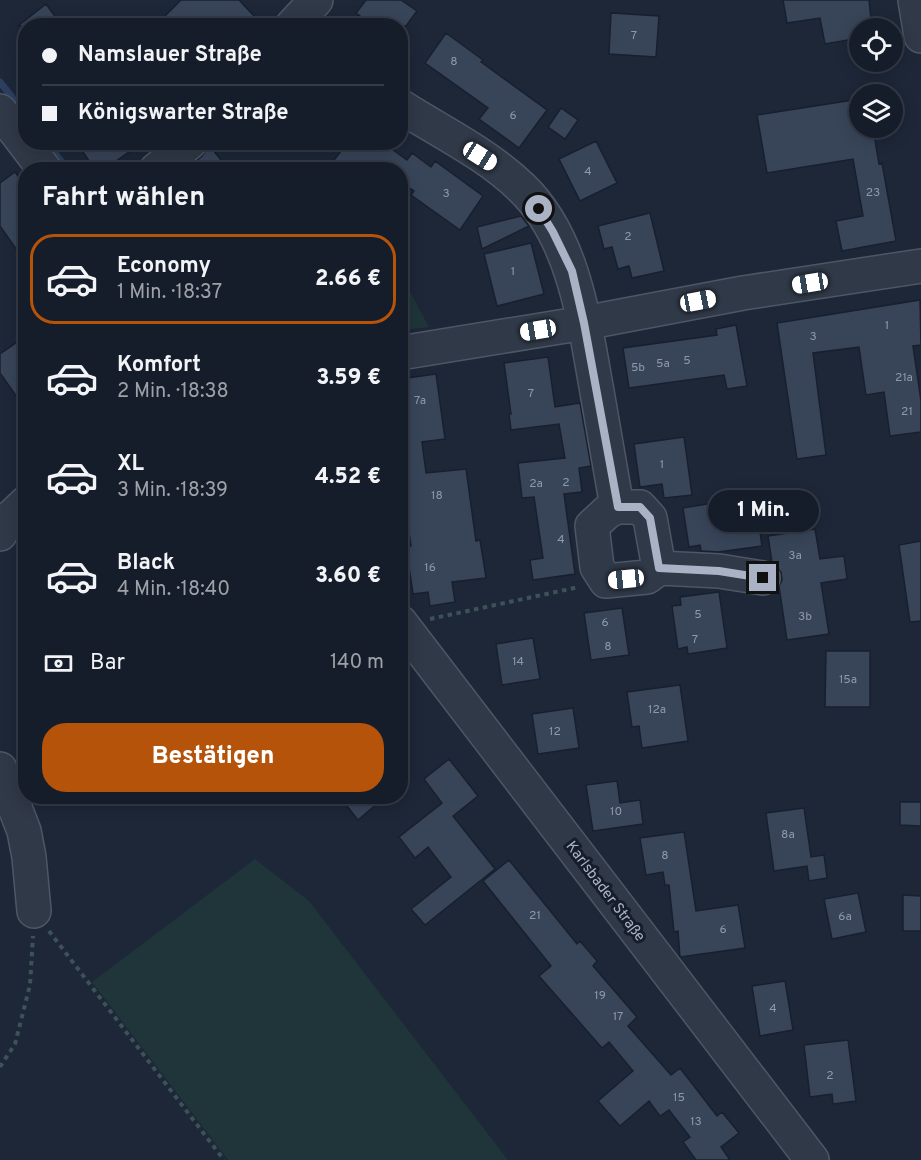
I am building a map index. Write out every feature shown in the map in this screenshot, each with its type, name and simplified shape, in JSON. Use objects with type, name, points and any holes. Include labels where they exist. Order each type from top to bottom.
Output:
[{"type":"street","points":[[915,0],[921,36]]},
{"type":"street","points":[[0,111],[18,135]]},
{"type":"street","points":[[408,111],[496,166],[523,189],[553,232],[572,271],[584,323],[618,507]]},
{"type":"street","points":[[30,150],[39,162]]},
{"type":"street","points":[[166,162],[180,150]]},
{"type":"street","points":[[408,352],[584,323],[743,293],[921,266]]},
{"type":"street","points":[[659,568],[650,518],[640,507],[618,507],[607,512],[592,526],[597,567],[606,581],[647,577],[659,568],[719,571],[763,578]]},
{"type":"street","points":[[0,534],[18,510]]},
{"type":"street","name":"Karlsbader Straße","points":[[408,633],[812,1160]]},
{"type":"street","points":[[0,770],[24,831],[34,911]]},
{"type":"path","points":[[408,623],[606,581]]},
{"type":"path","points":[[0,1067],[15,1044],[30,985],[34,911]]},
{"type":"path","points":[[34,911],[224,1160]]},
{"type":"green space","points":[[408,288],[429,327],[408,329]]},
{"type":"green space","points":[[255,859],[309,901],[508,1160],[228,1160],[92,982]]},
{"type":"building","points":[[181,0],[239,0],[254,16],[252,18],[163,18]]},
{"type":"building","points":[[366,0],[401,0],[417,11],[408,23],[408,18],[363,18],[356,13]]},
{"type":"building","points":[[783,0],[869,0],[871,18],[849,18],[849,40],[825,44],[820,18],[787,23]]},
{"type":"building","points":[[46,4],[56,18],[28,18]]},
{"type":"building","points":[[611,13],[659,16],[656,57],[609,54]]},
{"type":"building","points":[[446,33],[483,60],[481,62],[547,110],[519,148],[479,119],[488,108],[425,63]]},
{"type":"building","points":[[849,101],[849,138],[875,138],[879,164],[882,163],[896,241],[842,251],[836,221],[863,216],[853,159],[767,173],[757,115]]},
{"type":"building","points":[[561,108],[578,120],[565,139],[548,127]]},
{"type":"building","points":[[596,141],[617,183],[580,201],[559,159]]},
{"type":"building","points":[[82,150],[132,150],[115,162],[90,162]]},
{"type":"building","points":[[206,150],[213,150],[221,160],[219,162],[195,162]]},
{"type":"building","points":[[342,150],[393,150],[407,160],[412,153],[431,167],[435,161],[483,196],[460,230],[411,195],[414,191],[408,187],[408,162],[337,162],[334,160]]},
{"type":"building","points":[[15,172],[18,176],[18,252],[0,226],[0,183]]},
{"type":"building","points":[[650,213],[664,271],[632,278],[629,266],[618,269],[612,247],[604,249],[598,226]]},
{"type":"building","points":[[521,216],[529,226],[482,249],[477,227]]},
{"type":"building","points":[[531,243],[544,294],[497,306],[484,254]]},
{"type":"building","points":[[920,300],[921,345],[913,346],[921,401],[921,432],[890,436],[884,392],[866,395],[859,347],[813,353],[826,455],[797,459],[777,323]]},
{"type":"building","points":[[736,325],[747,386],[727,389],[724,375],[629,388],[623,348],[717,335],[716,329]]},
{"type":"building","points":[[18,342],[18,399],[0,373],[0,354]]},
{"type":"building","points":[[548,357],[555,407],[580,403],[591,466],[579,468],[582,492],[564,494],[575,574],[533,580],[530,560],[543,558],[534,497],[522,498],[518,463],[565,458],[559,424],[511,430],[504,363]]},
{"type":"building","points":[[436,374],[445,439],[422,442],[426,473],[466,469],[476,541],[480,540],[486,578],[452,582],[455,602],[430,606],[428,592],[413,594],[408,560],[408,547],[411,546],[408,526],[408,378]]},
{"type":"building","points":[[684,437],[692,495],[664,498],[662,484],[640,487],[634,444]]},
{"type":"building","points":[[755,496],[762,546],[718,552],[701,551],[700,545],[689,547],[683,508]]},
{"type":"building","points":[[815,529],[820,559],[844,556],[847,579],[821,583],[829,634],[787,640],[779,586],[782,580],[781,572],[772,562],[768,536]]},
{"type":"building","points":[[921,541],[921,621],[910,622],[899,545]]},
{"type":"building","points":[[719,592],[727,648],[688,654],[687,647],[678,649],[672,606],[681,605],[680,597]]},
{"type":"building","points":[[622,608],[629,655],[591,660],[584,613]]},
{"type":"building","points":[[533,638],[540,679],[502,685],[496,644]]},
{"type":"building","points":[[826,651],[870,651],[870,707],[825,707]]},
{"type":"building","points":[[680,685],[688,741],[642,748],[639,726],[632,727],[627,692]]},
{"type":"building","points":[[573,708],[579,748],[538,754],[532,714]]},
{"type":"building","points":[[449,759],[478,796],[453,816],[495,869],[425,925],[411,909],[451,877],[428,847],[415,858],[399,837],[442,803],[424,779]]},
{"type":"building","points":[[617,781],[620,803],[640,800],[643,824],[593,831],[586,785]]},
{"type":"building","points":[[900,802],[921,802],[921,826],[900,825]]},
{"type":"building","points":[[345,804],[377,804],[358,820]]},
{"type":"building","points":[[804,808],[811,857],[824,855],[827,878],[809,881],[807,866],[774,871],[766,813]]},
{"type":"building","points":[[684,832],[696,911],[738,905],[745,948],[680,957],[678,931],[674,932],[669,885],[665,885],[663,872],[646,875],[640,838]]},
{"type":"building","points":[[509,860],[577,944],[580,941],[597,961],[593,966],[637,1017],[628,1026],[671,1075],[680,1068],[717,1116],[722,1112],[739,1133],[721,1147],[730,1160],[696,1160],[683,1142],[690,1137],[669,1110],[660,1116],[649,1101],[620,1126],[598,1101],[633,1071],[609,1042],[602,1048],[539,976],[551,966],[483,881]]},
{"type":"building","points":[[858,893],[866,932],[832,939],[824,899]]},
{"type":"building","points":[[903,895],[921,896],[921,931],[903,931]]},
{"type":"building","points":[[785,981],[793,1030],[760,1036],[752,986]]},
{"type":"building","points":[[848,1040],[856,1101],[833,1104],[832,1094],[810,1097],[804,1045]]},
{"type":"waterway","points":[[0,82],[18,105]]},
{"type":"waterway","points":[[52,150],[62,162]]},
{"type":"route","points":[[539,209],[572,271],[584,323],[618,507],[640,507],[650,518],[659,568],[719,571],[763,578]]}]
